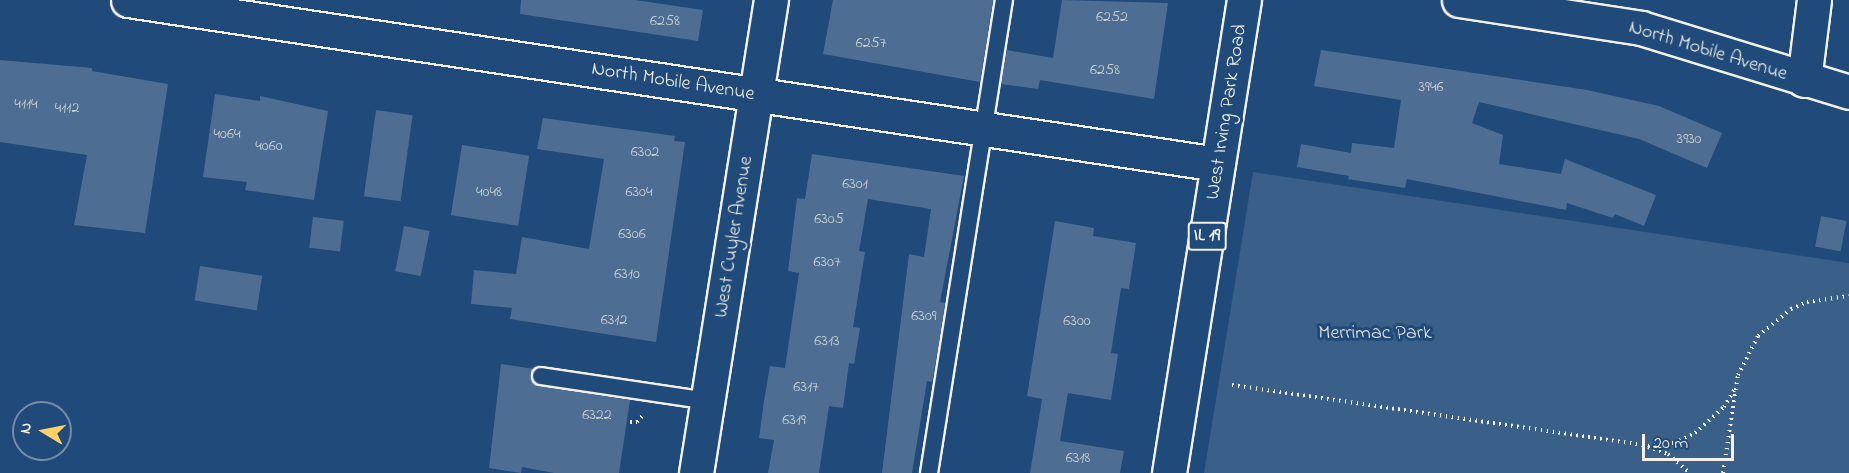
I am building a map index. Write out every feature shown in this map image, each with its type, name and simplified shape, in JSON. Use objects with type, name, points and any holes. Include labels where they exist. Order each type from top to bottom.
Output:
[{"type":"street","name":"North Mobile Avenue","points":[[128,0],[1218,164]]},
{"type":"street","name":"West Cuyler Avenue","points":[[696,473],[771,0]]},
{"type":"street","name":"West Irving Park Road","points":[[1169,473],[1244,0]]},
{"type":"street","name":"North Mobile Avenue","points":[[1458,0],[1641,28],[1849,92]]},
{"type":"street","points":[[1804,80],[1814,0]]},
{"type":"lane","points":[[929,473],[1004,0]]},
{"type":"lane","points":[[541,376],[708,401]]},
{"type":"path","points":[[1723,473],[1736,387],[1744,357],[1772,323],[1808,302],[1849,296]]},
{"type":"path","points":[[1232,385],[1647,446],[1668,454],[1690,473]]},
{"type":"path","points":[[1647,446],[1674,443],[1695,433],[1724,407],[1736,387]]},
{"type":"green space","name":"Merrimac Park","points":[[1253,172],[1849,263],[1849,473],[1204,473]]},
{"type":"building","points":[[521,0],[635,0],[703,10],[698,41],[520,14]]},
{"type":"building","points":[[833,0],[993,0],[980,82],[823,54]]},
{"type":"building","points":[[1062,0],[1168,3],[1154,99],[1040,80],[1038,89],[1001,84],[1007,50],[1053,58]]},
{"type":"building","points":[[1321,50],[1587,90],[1659,106],[1722,133],[1707,168],[1639,139],[1479,102],[1472,123],[1503,135],[1499,164],[1561,174],[1565,159],[1656,195],[1644,226],[1615,214],[1613,218],[1567,203],[1566,210],[1407,179],[1405,188],[1348,179],[1349,176],[1297,167],[1301,144],[1351,153],[1352,143],[1394,148],[1401,100],[1314,86]]},
{"type":"building","points":[[0,60],[92,68],[92,71],[168,84],[145,233],[74,225],[87,155],[0,142]]},
{"type":"building","points":[[215,94],[260,101],[260,96],[328,111],[314,200],[245,190],[247,182],[203,177]]},
{"type":"building","points":[[376,110],[413,115],[401,201],[364,196]]},
{"type":"building","points":[[543,118],[675,136],[674,141],[685,142],[656,342],[510,319],[512,308],[471,304],[474,270],[516,274],[522,237],[589,249],[604,159],[537,149]]},
{"type":"building","points":[[462,145],[529,156],[518,226],[451,215]]},
{"type":"building","points":[[812,154],[964,176],[940,302],[945,303],[938,349],[932,382],[927,381],[912,473],[882,473],[909,254],[924,257],[931,209],[868,199],[859,251],[865,252],[853,327],[860,328],[854,364],[849,363],[843,408],[829,406],[819,473],[768,473],[774,440],[759,438],[764,401],[770,366],[785,368],[799,273],[788,271],[797,198],[805,199]]},
{"type":"building","points":[[1821,216],[1847,221],[1841,251],[1815,246]]},
{"type":"building","points":[[313,217],[344,221],[340,252],[309,248]]},
{"type":"building","points":[[1055,221],[1094,228],[1093,236],[1136,243],[1129,289],[1121,288],[1111,353],[1118,354],[1111,400],[1068,393],[1060,441],[1124,451],[1120,473],[1030,473],[1042,399],[1027,396]]},
{"type":"building","points":[[404,226],[430,231],[421,276],[395,271]]},
{"type":"building","points":[[200,266],[262,276],[257,310],[195,301]]},
{"type":"building","points":[[501,364],[534,369],[531,379],[539,386],[630,400],[619,473],[554,473],[522,467],[521,473],[489,468]]}]
